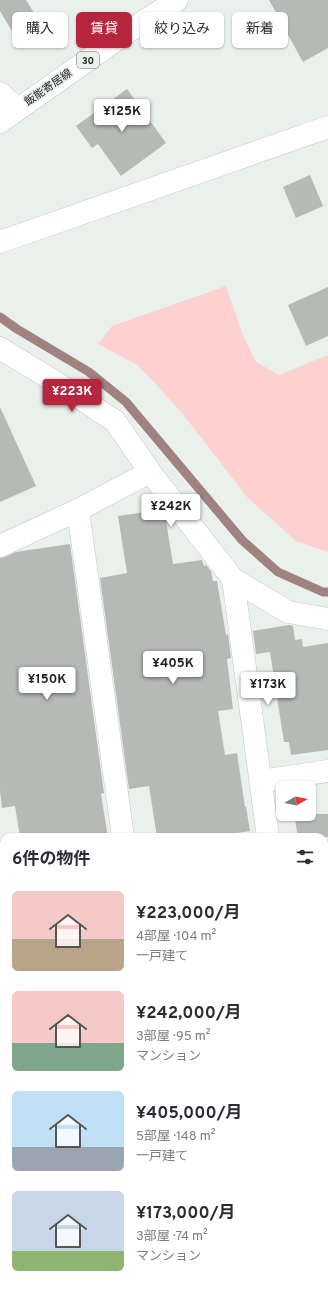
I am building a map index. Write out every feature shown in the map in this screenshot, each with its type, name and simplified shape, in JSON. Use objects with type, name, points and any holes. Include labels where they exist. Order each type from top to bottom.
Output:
[{"type":"street","name":"飯能寄居線","points":[[8,116],[126,33],[177,0]]},
{"type":"street","points":[[0,93],[8,116]]},
{"type":"street","points":[[0,242],[328,127]]},
{"type":"street","points":[[0,348],[115,421],[150,472],[233,580],[288,612],[328,619]]},
{"type":"street","points":[[0,546],[78,510],[150,472]]},
{"type":"street","points":[[78,510],[123,833]]},
{"type":"street","points":[[233,580],[268,833]]},
{"type":"street","points":[[261,780],[328,771]]},
{"type":"shaded area","points":[[226,286],[244,338],[256,362],[279,375],[328,355],[328,552],[296,541],[247,497],[182,413],[152,380],[137,365],[98,344],[112,326]]},
{"type":"building","points":[[0,0],[26,0],[33,12],[12,12],[12,31],[0,11]]},
{"type":"building","points":[[269,0],[328,0],[328,48],[303,62],[288,35],[288,12],[276,12]]},
{"type":"building","points":[[127,89],[166,143],[121,176],[98,144],[92,148],[76,126]]},
{"type":"building","points":[[310,175],[323,206],[296,218],[283,187]]},
{"type":"building","points":[[328,287],[328,336],[306,346],[288,305]]},
{"type":"building","points":[[0,407],[36,486],[0,502]]},
{"type":"building","points":[[146,512],[147,518],[165,515],[173,564],[202,560],[204,566],[206,565],[211,571],[213,581],[217,581],[226,635],[228,634],[231,658],[227,659],[233,709],[218,711],[225,755],[237,753],[250,831],[237,833],[156,833],[149,786],[129,789],[100,578],[127,573],[118,516]]},
{"type":"building","points":[[70,544],[104,793],[101,794],[107,833],[19,833],[15,806],[2,808],[0,791],[0,558],[16,552]]},
{"type":"building","points":[[289,625],[293,626],[295,640],[302,639],[303,647],[328,643],[328,750],[291,755],[289,742],[284,742],[270,652],[256,654],[253,631]]},
{"type":"building","points":[[316,814],[328,814],[328,833],[297,833],[295,821],[316,821]]},
{"type":"waterway","points":[[0,317],[17,329],[89,372],[126,402],[242,540],[278,572],[323,592],[328,592]]}]
